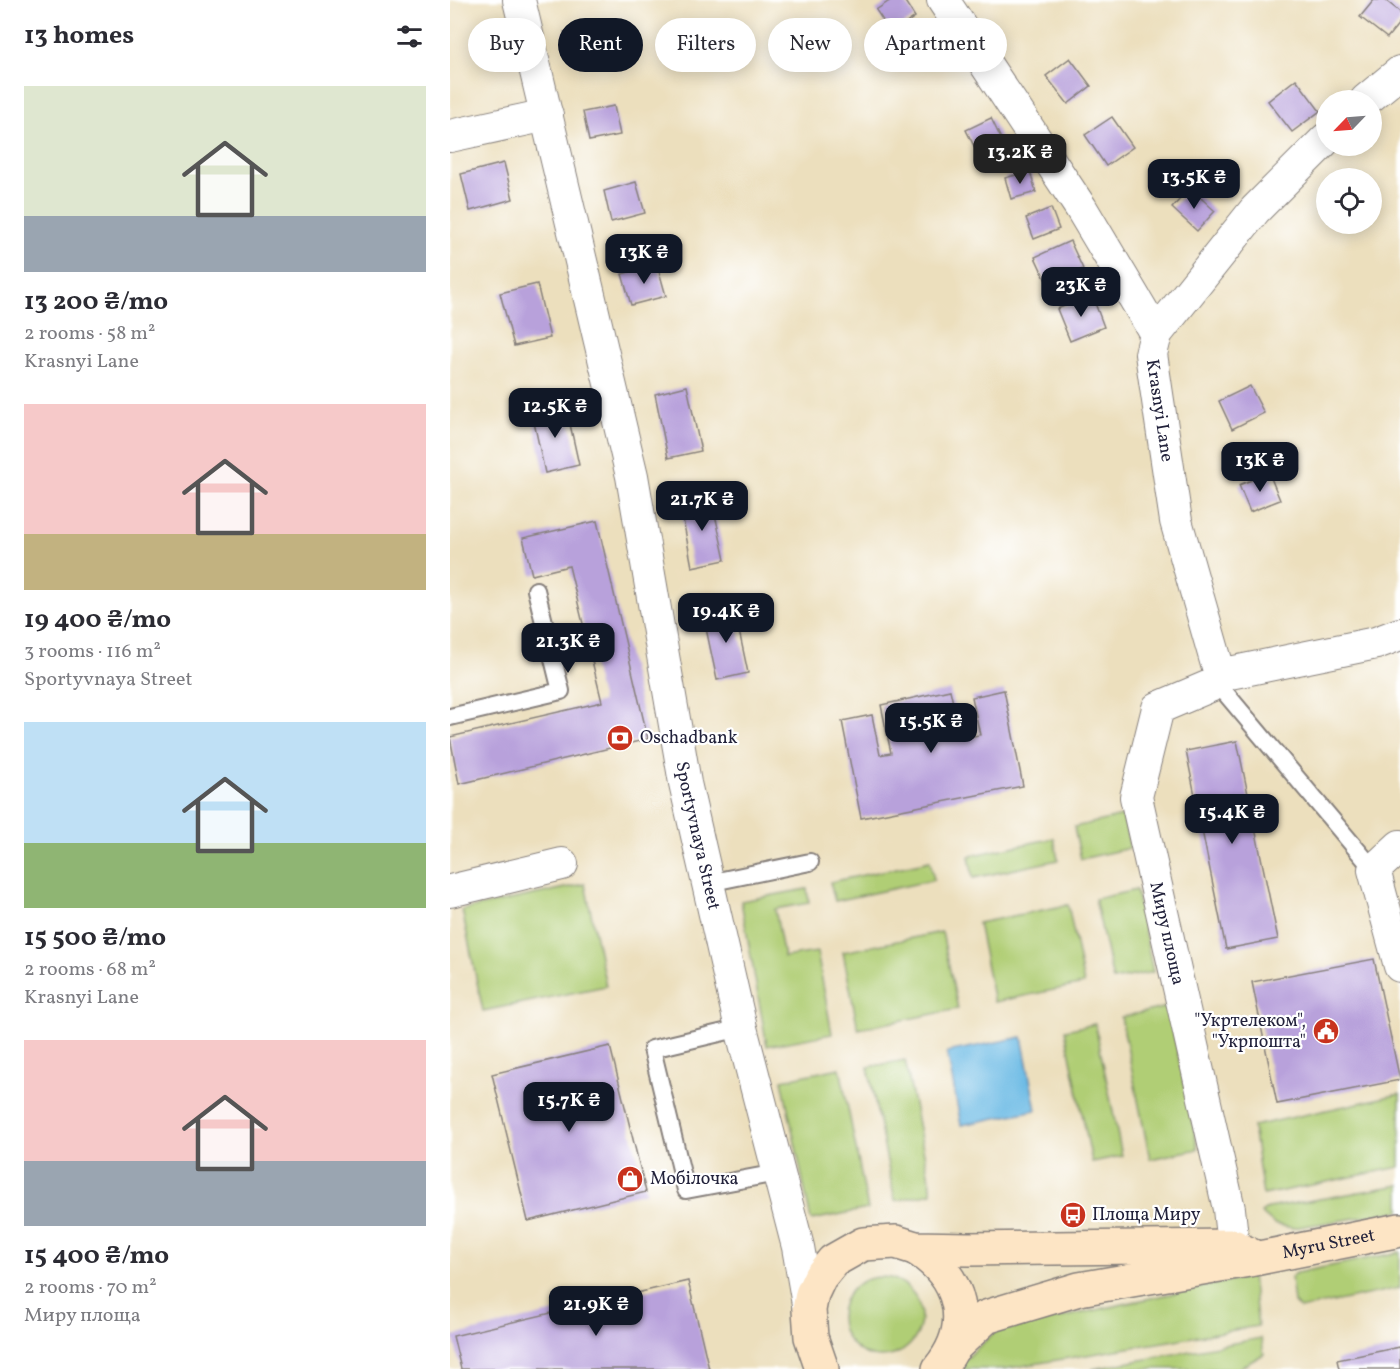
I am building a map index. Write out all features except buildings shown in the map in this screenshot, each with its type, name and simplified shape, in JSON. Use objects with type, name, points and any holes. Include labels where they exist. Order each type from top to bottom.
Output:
[{"type":"street","name":"Sportyvnaya Street","points":[[519,0],[632,476],[686,783],[741,1028],[798,1247],[809,1311]]},
{"type":"street","name":"Krasnyi Lane","points":[[943,0],[1081,208],[1156,334],[1151,354],[1176,521],[1218,679]]},
{"type":"street","points":[[1378,90],[1400,72]]},
{"type":"street","points":[[450,136],[547,115]]},
{"type":"street","points":[[1156,334],[1255,210],[1316,149]]},
{"type":"street","points":[[1218,679],[1376,643],[1400,634]]},
{"type":"street","name":"Миру площа","points":[[1218,679],[1158,708],[1136,797],[1229,1209],[1245,1252]]},
{"type":"street","points":[[1400,846],[1374,870],[1400,966]]},
{"type":"street","points":[[450,891],[562,864]]},
{"type":"street","name":"Myru Street","points":[[1245,1252],[1400,1230]]},
{"type":"street","points":[[824,1365],[811,1337],[809,1311],[820,1277],[845,1253],[863,1245],[896,1242],[915,1248],[1245,1252]]},
{"type":"street","points":[[798,1247],[845,1253]]},
{"type":"street","points":[[915,1248],[940,1266],[957,1294],[960,1323],[946,1359]]},
{"type":"street","points":[[946,1359],[986,1317],[1079,1289],[1245,1252]]},
{"type":"lane","points":[[450,717],[561,691],[536,590]]},
{"type":"lane","points":[[1218,679],[1374,870]]},
{"type":"lane","points":[[708,883],[810,862]]},
{"type":"lane","points":[[741,1028],[652,1049],[686,1190],[777,1173]]},
{"type":"green space","points":[[1123,816],[1130,848],[1081,859],[1074,827]]},
{"type":"green space","points":[[1054,838],[1058,860],[973,878],[969,856]]},
{"type":"green space","points":[[930,861],[934,880],[835,901],[830,882]]},
{"type":"green space","points":[[585,884],[606,986],[483,1011],[462,910]]},
{"type":"green space","points":[[807,889],[809,903],[775,909],[784,957],[817,952],[832,1034],[767,1046],[741,901]]},
{"type":"green space","points":[[1136,890],[1153,972],[1113,980],[1095,899]]},
{"type":"green space","points":[[1068,905],[1084,984],[994,1002],[978,923]]},
{"type":"green space","points":[[942,932],[958,1009],[858,1029],[843,952]]},
{"type":"green space","points":[[1168,1007],[1198,1149],[1150,1159],[1121,1017]]},
{"type":"green space","points":[[1095,1024],[1122,1156],[1092,1162],[1065,1030]]},
{"type":"green space","points":[[905,1060],[932,1193],[895,1201],[868,1067]]},
{"type":"green space","points":[[840,1068],[868,1209],[811,1220],[782,1080]]},
{"type":"green space","points":[[1400,1094],[1400,1167],[1263,1195],[1253,1126]]},
{"type":"green space","points":[[1400,1185],[1400,1211],[1293,1228],[1274,1224],[1261,1213],[1268,1208]]},
{"type":"green space","points":[[1400,1252],[1400,1288],[1300,1309],[1294,1303],[1291,1277],[1296,1273]]},
{"type":"green space","points":[[1252,1276],[1258,1326],[1004,1369],[955,1369],[995,1332]]},
{"type":"green space","points":[[873,1277],[889,1277],[910,1288],[921,1309],[921,1325],[910,1346],[889,1357],[873,1357],[859,1351],[847,1339],[841,1325],[841,1309],[847,1295],[859,1283]]},
{"type":"green space","points":[[1261,1338],[1264,1354],[1238,1369],[1092,1369]]},
{"type":"water","points":[[1022,1037],[1036,1110],[961,1125],[947,1052]]},
{"type":"place","name":"Oschadbank","points":[[620,738]]},
{"type":"place","name":"\"Укртелеком\", \"Укрпошта\"","points":[[1326,1031]]},
{"type":"place","name":"Мобілочка","points":[[630,1179]]},
{"type":"place","name":"Площа Миру","points":[[1073,1215]]}]
